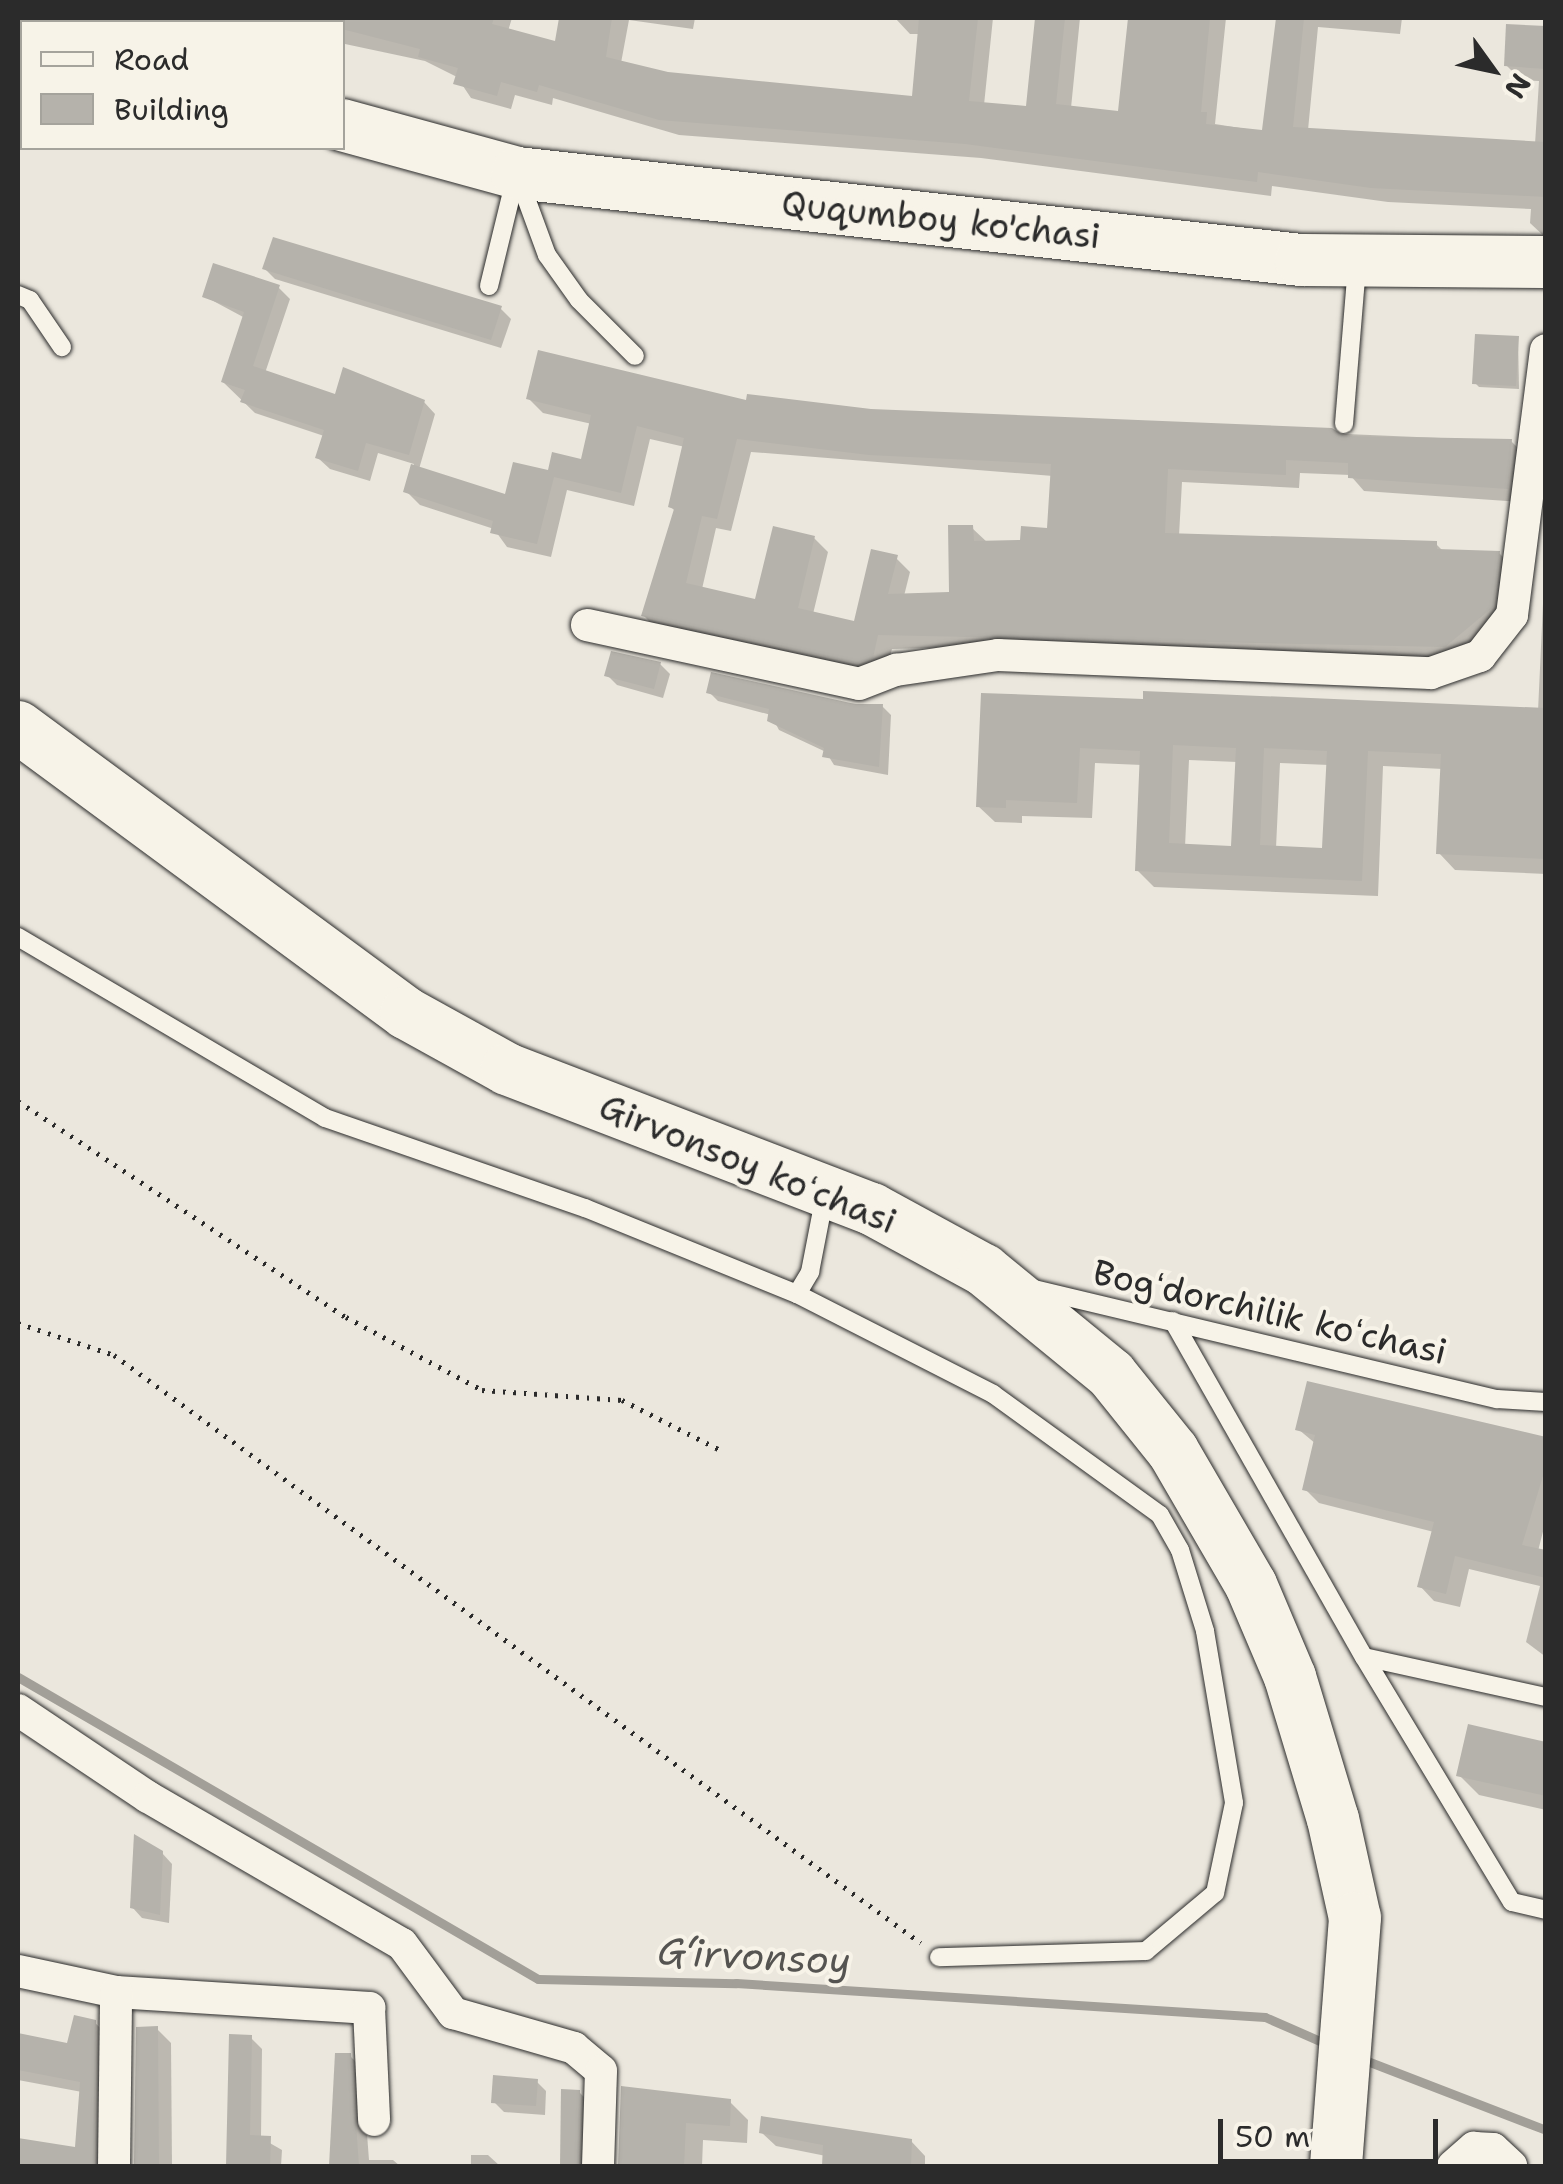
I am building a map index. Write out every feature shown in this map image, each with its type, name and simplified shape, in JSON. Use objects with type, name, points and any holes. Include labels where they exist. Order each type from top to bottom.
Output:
[{"type":"main road","name":"Ququmboy ko'chasi","points":[[345,126],[517,174],[1301,260],[1358,256],[1546,262]]},
{"type":"main road","name":"Girvonsoy koʻchasi","points":[[18,726],[406,1012],[507,1069],[826,1189],[984,1270],[1111,1374],[1173,1452],[1228,1540],[1306,1724],[1355,1918],[1336,2166]]},
{"type":"street","points":[[587,625],[858,684],[896,670],[998,655],[1431,674],[1480,656],[1512,615],[1543,402],[1546,350]]},
{"type":"street","points":[[18,1710],[148,1797],[402,1944],[453,2013],[536,2032],[574,2048],[600,2071],[598,2166]]},
{"type":"street","points":[[18,1971],[116,1992],[369,2008],[374,2120]]},
{"type":"street","points":[[114,2166],[116,1992]]},
{"type":"street","points":[[1453,2166],[1474,2148],[1493,2149],[1515,2164]]},
{"type":"lane","points":[[488,286],[517,174]]},
{"type":"lane","points":[[517,174],[547,255],[579,300],[634,356]]},
{"type":"lane","points":[[1344,424],[1358,256]]},
{"type":"lane","points":[[18,295],[30,300],[62,347]]},
{"type":"lane","points":[[18,937],[324,1118],[585,1208],[797,1294],[993,1394],[1160,1514],[1180,1550],[1205,1632],[1234,1802],[1215,1893],[1146,1951],[939,1956]]},
{"type":"lane","points":[[797,1294],[810,1272],[826,1189]]},
{"type":"lane","name":"Bogʻdorchilik koʻchasi","points":[[984,1270],[1047,1294],[1497,1399],[1544,1403]]},
{"type":"lane","points":[[1173,1321],[1364,1658],[1512,1902],[1546,1910]]},
{"type":"lane","points":[[1364,1658],[1546,1697]]},
{"type":"path","points":[[18,1101],[346,1317],[482,1390],[622,1400],[722,1451]]},
{"type":"path","points":[[18,1323],[114,1355],[939,1956]]},
{"type":"building","points":[[494,18],[492,24],[555,41],[559,18],[612,18],[606,57],[668,72],[912,96],[919,18],[978,18],[969,101],[1026,106],[1035,18],[1065,18],[1056,104],[1118,111],[1128,18],[1210,18],[1201,112],[1207,112],[1206,124],[1262,130],[1276,18],[1304,18],[1293,127],[1546,142],[1546,197],[1371,188],[1258,172],[1257,182],[965,144],[659,120],[539,85],[537,92],[501,82],[497,96],[453,84],[458,68],[418,57],[420,49],[345,30],[345,20],[332,20]]},
{"type":"building","points":[[1506,24],[1546,26],[1546,69],[1504,66]]},
{"type":"building","points":[[273,237],[502,306],[491,340],[262,269]]},
{"type":"building","points":[[213,263],[280,285],[253,366],[335,394],[343,367],[425,400],[409,455],[366,443],[358,471],[315,458],[324,430],[240,402],[245,390],[221,382],[244,312],[202,297]]},
{"type":"building","points":[[1475,334],[1519,336],[1516,386],[1472,384]]},
{"type":"building","points":[[538,350],[746,400],[747,394],[871,409],[1332,428],[1344,436],[1512,439],[1508,489],[1348,478],[1348,463],[1286,460],[1286,475],[1168,469],[1165,533],[1437,541],[1437,549],[1500,551],[1493,607],[1445,647],[878,635],[873,658],[857,663],[641,616],[674,509],[668,507],[684,438],[637,426],[621,493],[554,477],[537,544],[490,533],[493,521],[403,492],[411,464],[505,494],[513,462],[548,470],[552,452],[581,459],[591,415],[526,399]],"holes":[[[737,439],[869,455],[1051,464],[1047,528],[1021,526],[1020,540],[974,541],[973,525],[948,525],[949,592],[888,594],[898,555],[871,549],[854,621],[798,608],[815,536],[773,526],[755,599],[686,583],[702,516],[717,519]]]},
{"type":"building","points":[[611,651],[661,662],[654,689],[604,676]]},
{"type":"building","points":[[711,672],[855,704],[883,704],[879,767],[822,757],[824,748],[767,721],[769,709],[706,693]]},
{"type":"building","points":[[1143,691],[1546,708],[1546,859],[1436,854],[1441,754],[1368,751],[1362,881],[1135,871],[1140,751],[1080,748],[1077,803],[1006,800],[1006,808],[976,807],[981,693],[1143,699]],"holes":[[[1173,745],[1236,748],[1231,846],[1169,843]],[[1264,748],[1327,751],[1322,848],[1260,845]]]},
{"type":"building","points":[[1307,1381],[1546,1437],[1546,1466],[1522,1545],[1546,1550],[1546,1578],[1455,1556],[1446,1594],[1417,1587],[1434,1522],[1302,1490],[1315,1435],[1295,1430]]},
{"type":"building","points":[[1468,1724],[1546,1742],[1546,1796],[1456,1776]]},
{"type":"building","points":[[134,1834],[163,1851],[160,1915],[130,1908]]},
{"type":"building","points":[[74,2015],[96,2020],[94,2166],[18,2166],[18,2138],[75,2147],[80,2082],[18,2070],[18,2033],[67,2043]]},
{"type":"building","points":[[158,2026],[159,2166],[134,2166],[136,2027]]},
{"type":"building","points":[[229,2034],[252,2035],[250,2135],[271,2136],[270,2166],[226,2166]]},
{"type":"building","points":[[335,2053],[351,2053],[359,2166],[329,2166]]},
{"type":"building","points":[[493,2075],[538,2079],[536,2106],[491,2103]]},
{"type":"building","points":[[621,2086],[731,2099],[730,2126],[686,2123],[684,2166],[618,2166]]},
{"type":"building","points":[[561,2089],[580,2090],[578,2166],[560,2166]]},
{"type":"building","points":[[761,2116],[912,2139],[911,2166],[822,2166],[823,2145],[759,2133]]},
{"type":"waterway","name":"G‘irvonsoy","points":[[18,1677],[538,1979],[736,1983],[1265,2017],[1329,2045]]},
{"type":"waterway","name":"G‘irvonsoy","points":[[1362,2059],[1546,2130]]}]
